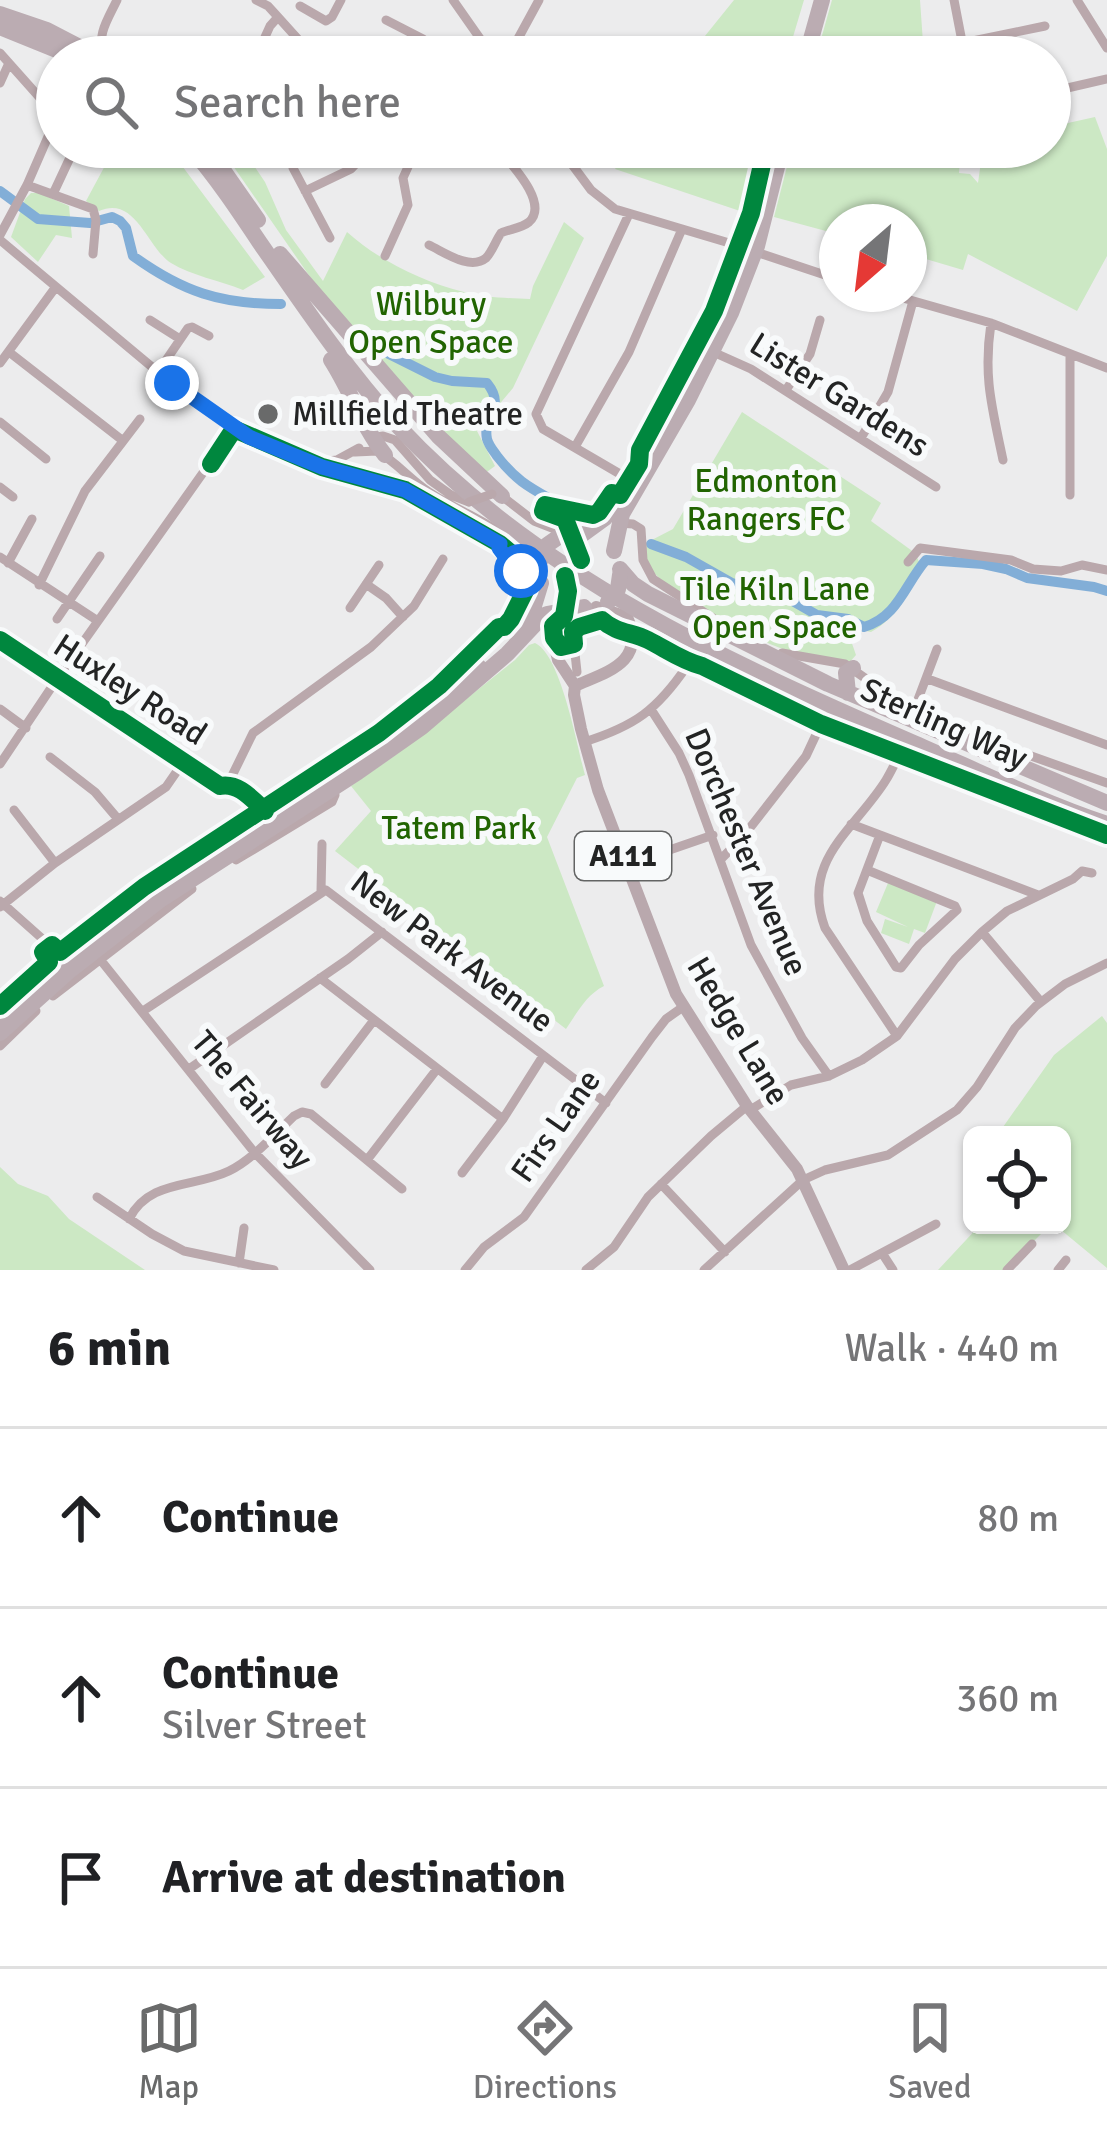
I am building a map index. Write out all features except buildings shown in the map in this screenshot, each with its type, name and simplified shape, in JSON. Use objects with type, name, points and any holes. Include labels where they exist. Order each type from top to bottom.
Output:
[{"type":"highway","points":[[803,36],[812,0]]},
{"type":"highway","points":[[812,36],[822,0]]},
{"type":"highway","points":[[0,14],[58,36]]},
{"type":"highway","points":[[0,27],[36,40]]},
{"type":"highway","points":[[207,168],[259,241],[385,455]]},
{"type":"highway","points":[[222,168],[360,368],[412,427],[503,523],[632,613]]},
{"type":"highway","points":[[0,1016],[56,958],[384,740],[492,656],[525,620],[534,606],[544,550],[605,518],[694,364],[748,257],[768,168]]},
{"type":"highway","points":[[0,1033],[147,909],[422,727],[547,614],[591,609],[618,589],[619,524],[713,352],[777,168]]},
{"type":"highway","points":[[259,241],[356,377],[399,427],[459,478]]},
{"type":"highway","points":[[280,254],[439,437],[494,492]]},
{"type":"highway","points":[[570,536],[602,539],[639,589],[661,601],[848,693],[1107,803]]},
{"type":"highway","points":[[540,574],[547,595],[556,603],[591,609]]},
{"type":"highway","name":"Sterling Way","points":[[632,613],[755,682],[846,714],[1107,824]]},
{"type":"highway","name":"Sterling Way","points":[[632,613],[1107,814]]},
{"type":"highway","points":[[848,693],[846,673],[853,668]]},
{"type":"main road","points":[[558,660],[551,630],[591,609],[632,613],[631,648],[614,670],[576,679]]},
{"type":"main road","name":"Hedge Lane","points":[[558,660],[576,679],[574,695],[598,790],[683,1007],[748,1108],[803,1180],[847,1270]]},
{"type":"street","points":[[101,36],[117,0]]},
{"type":"street","points":[[256,0],[268,6],[295,36]]},
{"type":"street","points":[[300,6],[326,21],[340,0]]},
{"type":"street","points":[[453,0],[478,36]]},
{"type":"street","points":[[519,36],[538,0]]},
{"type":"street","points":[[954,0],[962,36]]},
{"type":"street","points":[[1077,0],[1107,48]]},
{"type":"street","points":[[265,36],[278,17]]},
{"type":"street","points":[[395,21],[418,36]]},
{"type":"street","points":[[997,36],[1045,26]]},
{"type":"street","points":[[94,36],[102,31]]},
{"type":"street","points":[[0,82],[3,58]]},
{"type":"street","points":[[3,58],[36,94]]},
{"type":"street","points":[[1071,88],[1107,80]]},
{"type":"street","points":[[36,162],[4,219],[1,242],[55,288],[235,429],[308,462],[405,490],[513,554],[525,572],[524,597],[460,679]]},
{"type":"street","points":[[52,194],[64,168]]},
{"type":"street","points":[[293,168],[330,238]]},
{"type":"street","points":[[305,191],[352,168]]},
{"type":"street","points":[[385,256],[408,205],[403,178],[407,168]]},
{"type":"street","points":[[429,245],[476,263],[488,257],[501,232],[531,220],[534,197],[513,168]]},
{"type":"street","points":[[576,168],[597,195],[628,214],[819,274]]},
{"type":"street","points":[[21,195],[52,194],[93,209],[93,254]]},
{"type":"street","points":[[620,474],[544,429],[537,408],[628,214]]},
{"type":"street","points":[[575,446],[629,352],[682,229]]},
{"type":"street","points":[[0,363],[55,288]]},
{"type":"street","points":[[927,305],[991,323],[1107,368]]},
{"type":"street","points":[[861,438],[888,392],[910,312]]},
{"type":"street","points":[[150,320],[180,339]]},
{"type":"street","points":[[786,390],[810,354],[820,320]]},
{"type":"street","points":[[991,323],[986,379],[1003,460]]},
{"type":"street","points":[[158,372],[192,327],[209,336]]},
{"type":"street","points":[[9,352],[122,440]]},
{"type":"street","name":"Lister Gardens","points":[[713,352],[786,390],[936,487]]},
{"type":"street","points":[[1070,354],[1070,496]]},
{"type":"street","points":[[39,585],[86,490],[140,418]]},
{"type":"street","points":[[0,422],[46,459]]},
{"type":"street","points":[[0,764],[235,429]]},
{"type":"street","points":[[358,476],[353,469],[354,453],[383,436],[395,440],[430,480],[451,495],[469,502],[494,492],[534,520],[570,536]]},
{"type":"street","points":[[308,462],[337,460],[372,449],[385,455],[428,491],[513,542],[540,574]]},
{"type":"street","points":[[0,487],[13,497]]},
{"type":"street","points":[[32,519],[4,560],[98,622]]},
{"type":"street","points":[[619,524],[641,529],[647,572],[659,585],[724,625],[784,654],[853,668],[914,710],[1107,783]]},
{"type":"street","points":[[908,562],[920,548],[1011,560],[1034,569],[1061,571],[1082,565],[1107,569]]},
{"type":"street","points":[[57,619],[100,556]]},
{"type":"street","points":[[366,584],[403,617],[443,559]]},
{"type":"street","points":[[350,608],[380,565]]},
{"type":"street","points":[[576,679],[574,630],[591,609]]},
{"type":"street","name":"Huxley Road","points":[[0,640],[220,786],[228,784],[253,733],[347,667],[403,617]]},
{"type":"street","points":[[914,710],[937,649]]},
{"type":"street","points":[[558,660],[575,652]]},
{"type":"street","points":[[584,742],[617,732],[652,711],[690,664],[821,724],[1107,835]]},
{"type":"street","points":[[928,679],[1107,745]]},
{"type":"street","points":[[0,709],[26,728]]},
{"type":"street","name":"Dorchester Avenue","points":[[652,711],[679,753],[751,945],[802,1038],[829,1076]]},
{"type":"street","points":[[721,859],[806,756],[821,724]]},
{"type":"street","points":[[897,1036],[825,928],[818,909],[818,888],[834,845],[886,782],[899,754]]},
{"type":"street","points":[[50,758],[95,792],[118,819]]},
{"type":"street","points":[[3,902],[166,787],[184,761]]},
{"type":"street","points":[[0,1046],[99,958],[214,874],[332,802],[333,789]]},
{"type":"street","points":[[14,810],[55,863]]},
{"type":"street","points":[[851,824],[1038,896]]},
{"type":"street","points":[[867,870],[957,910],[901,968],[896,968],[867,921],[858,893],[880,835]]},
{"type":"street","points":[[626,865],[713,836]]},
{"type":"street","name":"New Park Avenue","points":[[321,891],[322,844]]},
{"type":"street","points":[[586,1270],[614,1246],[661,1184],[748,1108],[791,1085],[829,1076],[862,1060],[897,1036],[955,958],[1007,911],[1082,871],[1092,873]]},
{"type":"street","points":[[0,888],[3,902],[46,942],[56,958]]},
{"type":"street","name":"New Park Avenue","points":[[143,1011],[321,891],[330,892],[606,1103]]},
{"type":"street","points":[[189,1069],[382,932]]},
{"type":"street","points":[[982,932],[1041,1002]]},
{"type":"street","name":"The Fairway","points":[[99,958],[254,1152],[370,1270]]},
{"type":"street","points":[[704,1270],[803,1180],[888,1155],[957,1109],[1015,1028],[1041,1002],[1107,963]]},
{"type":"street","points":[[320,978],[503,1119]]},
{"type":"street","name":"Firs Lane","points":[[465,1270],[484,1247],[524,1217],[666,1018],[683,1007]]},
{"type":"street","points":[[326,1084],[374,1020]]},
{"type":"street","points":[[463,1173],[543,1056]]},
{"type":"street","points":[[367,1160],[437,1070]]},
{"type":"street","points":[[129,1219],[139,1204],[159,1190],[230,1171],[302,1112],[311,1114],[402,1190]]},
{"type":"street","points":[[661,1184],[721,1255],[728,1270]]},
{"type":"street","points":[[97,1197],[184,1251],[274,1270]]},
{"type":"street","points":[[847,1270],[937,1224]]},
{"type":"street","points":[[239,1263],[244,1228]]},
{"type":"street","points":[[1007,1270],[1032,1244]]},
{"type":"street","points":[[882,1253],[893,1270]]},
{"type":"street","points":[[1058,1270],[1066,1260]]},
{"type":"green space","points":[[734,0],[804,0],[793,36],[705,36]]},
{"type":"green space","points":[[832,0],[920,0],[923,36],[822,36]]},
{"type":"green space","points":[[1095,117],[1107,149],[1107,256],[1077,311],[968,254],[963,270],[927,259],[927,204],[819,204],[819,229],[774,217],[787,168],[959,168],[959,173],[970,174],[978,183],[980,168],[1071,168],[1071,122]]},
{"type":"green space","points":[[104,168],[184,168],[265,277],[243,290],[188,271],[163,256],[132,216],[112,208],[99,211],[86,201]]},
{"type":"green space","name":"Wilbury Open Space","points":[[235,168],[255,168],[286,230],[323,281],[347,232],[387,261],[448,288],[530,299],[564,222],[584,238],[513,388],[477,431],[495,466],[484,474],[315,284]]},
{"type":"green space","points":[[616,168],[756,168],[743,212]]},
{"type":"green space","points":[[31,193],[69,206],[72,238],[56,235],[38,262],[11,237]]},
{"type":"green space","points":[[742,412],[881,503],[871,521],[915,553],[922,568],[888,620],[871,632],[851,628],[848,632],[856,655],[849,663],[791,651],[751,636],[687,599],[647,562],[646,543],[673,529]]},
{"type":"green space","name":"Tatem Park","points":[[535,643],[560,682],[585,775],[577,778],[547,837],[604,986],[587,999],[566,1029],[335,851],[371,811],[351,786]]},
{"type":"green space","points":[[888,883],[937,901],[925,933],[914,929],[909,944],[881,933],[885,919],[908,927],[876,912]]},
{"type":"green space","points":[[1102,1016],[1107,1023],[1107,1268],[1066,1234],[1071,1234],[1071,1126],[1004,1126],[1054,1055]]},
{"type":"green space","points":[[0,1167],[18,1184],[48,1196],[69,1219],[145,1270],[0,1270]]},
{"type":"green space","points":[[972,1234],[1041,1234],[1005,1270],[938,1270]]},
{"type":"waterway","points":[[0,191],[38,219],[90,223],[112,217],[120,221],[133,256],[186,287],[239,302],[281,304]]},
{"type":"waterway","points":[[385,352],[435,377],[487,383],[495,399],[486,431],[490,446],[518,478],[559,504]]},
{"type":"waterway","points":[[651,544],[732,583],[864,627],[893,608],[926,560],[983,564],[1027,578],[1107,591]]},
{"type":"cycle path","points":[[581,560],[565,519],[543,511],[545,505],[593,515],[612,493],[620,495],[714,311],[751,213],[761,168]]},
{"type":"cycle path","points":[[0,1006],[49,962],[43,952],[52,945],[60,952],[144,887],[379,733],[439,686],[504,627],[526,589],[520,561],[500,544],[405,490],[322,467],[234,429],[211,464]]},
{"type":"cycle path","points":[[565,576],[564,616],[553,626],[561,647],[574,644],[573,632],[579,627],[602,620],[821,724],[1107,835]]},
{"type":"cycle path","points":[[0,640],[220,786],[244,792],[265,811]]},
{"type":"place","name":"Millfield Theatre","points":[[268,414]]},
{"type":"route","points":[[172,383],[249,437],[322,467],[405,490],[500,544],[513,567],[521,571]]},
{"type":"park label","name":"Edmonton Rangers FC","points":[[766,500]]},
{"type":"park label","name":"Tile Kiln Lane Open Space","points":[[775,608]]}]
